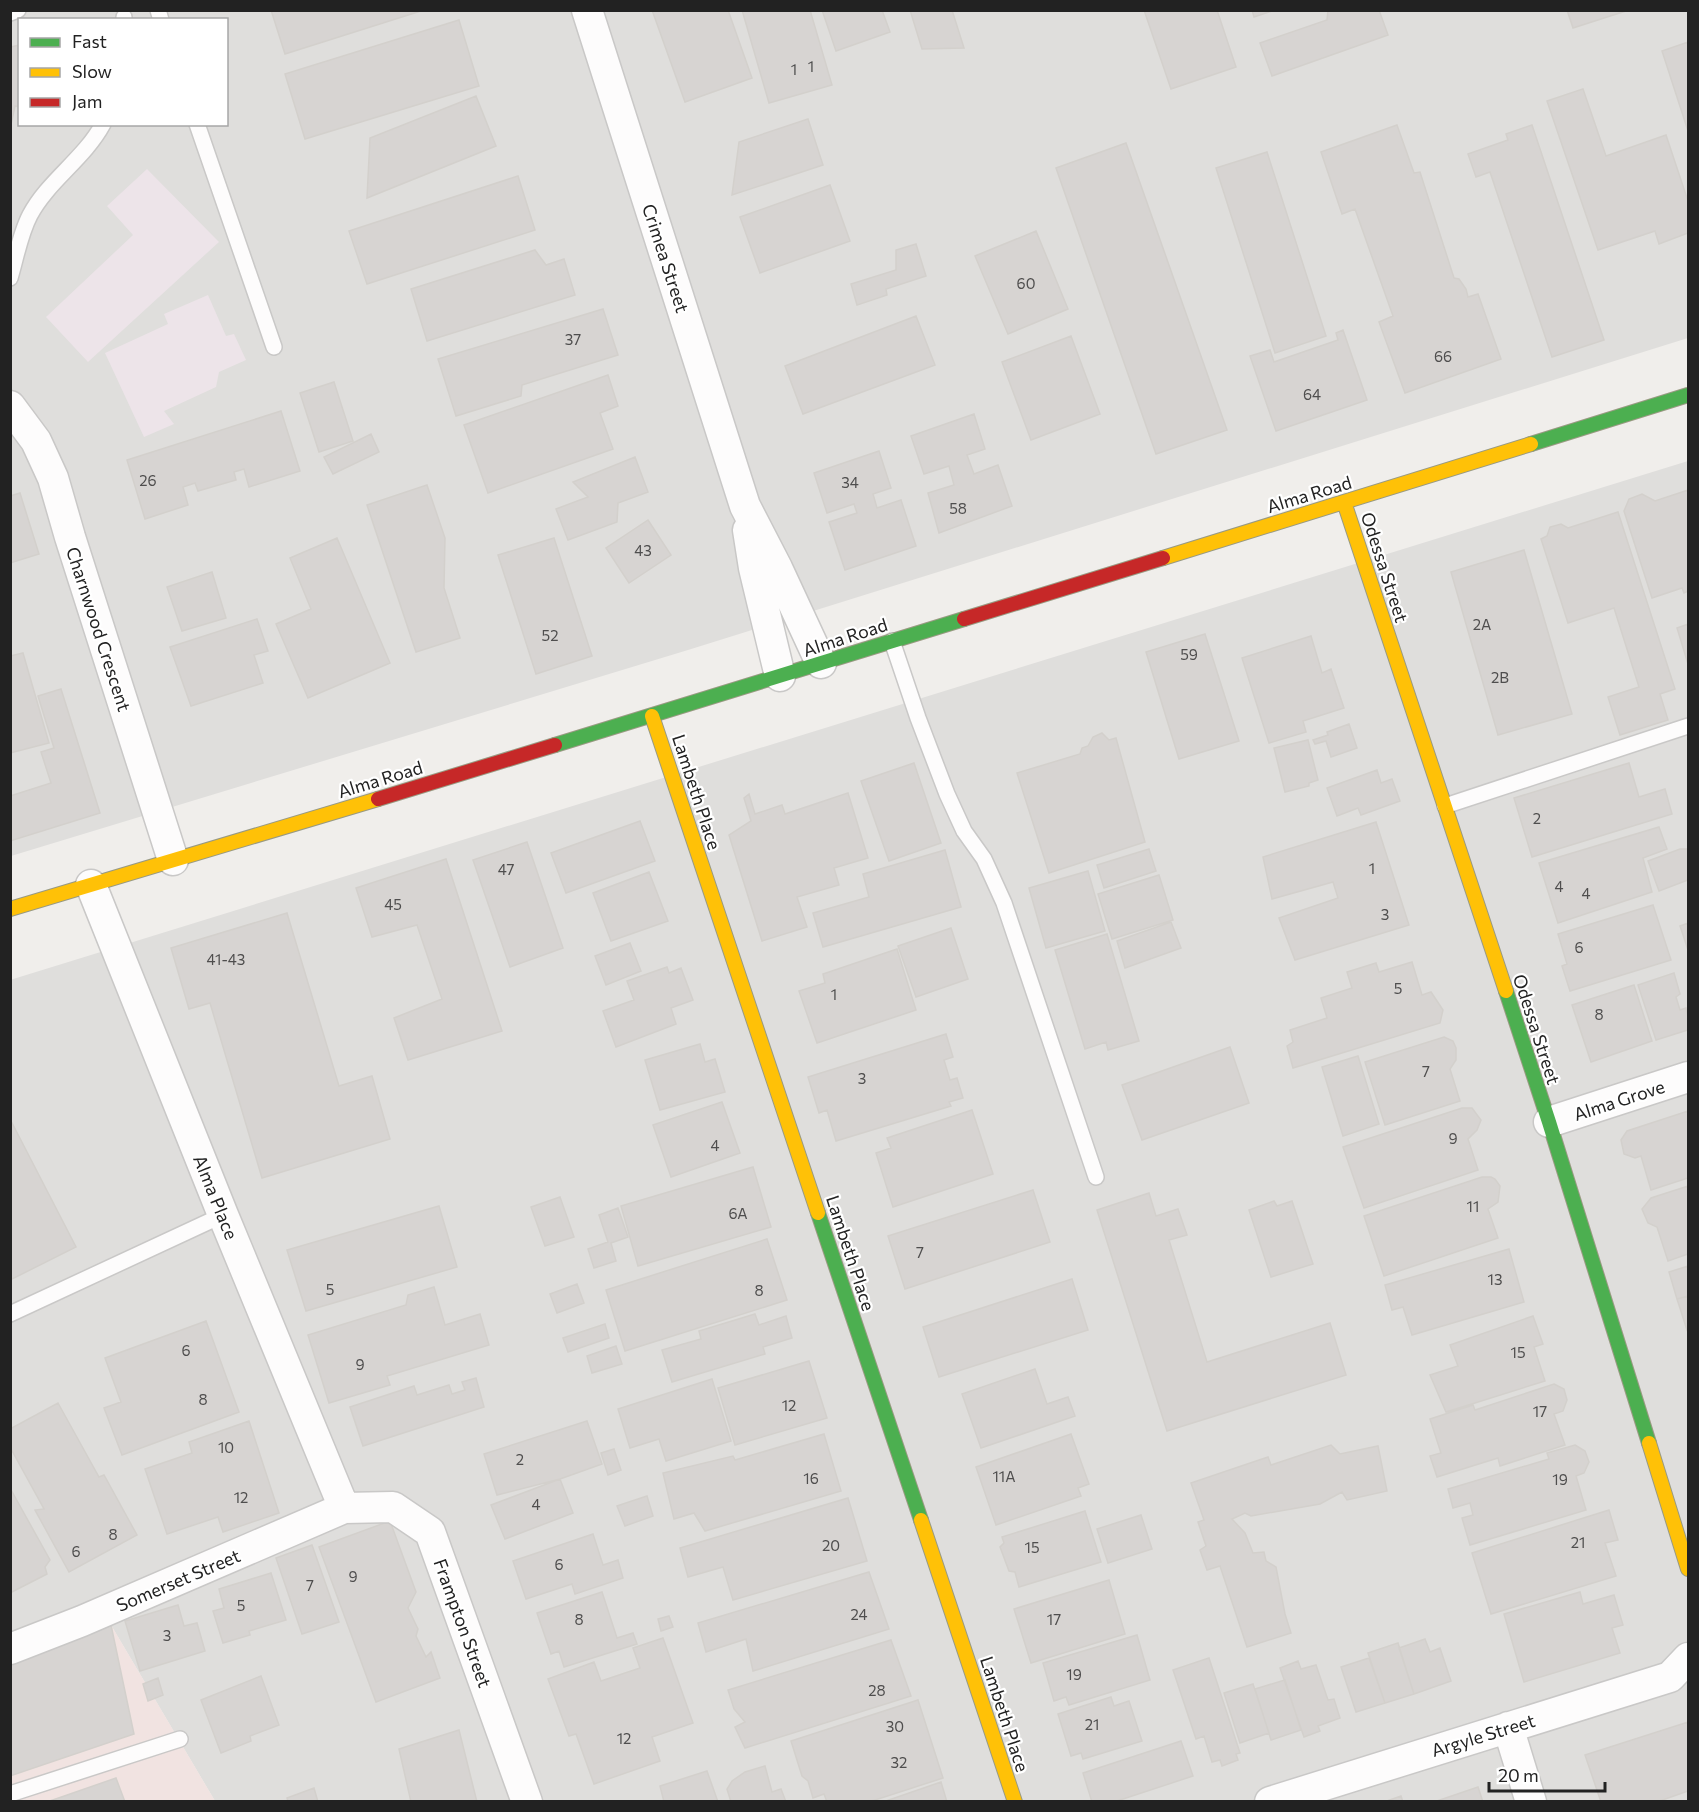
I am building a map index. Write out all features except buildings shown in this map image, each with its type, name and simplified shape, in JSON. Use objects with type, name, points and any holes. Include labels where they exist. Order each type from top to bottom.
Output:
[{"type":"street","name":"Crimea Street","points":[[587,10],[745,506],[754,568],[780,676]]},
{"type":"street","name":"Alma Road","points":[[10,909],[652,716],[1689,395]]},
{"type":"street","name":"Charnwood Crescent","points":[[10,406],[36,441],[53,478],[172,860]]},
{"type":"street","name":"Odessa Street","points":[[1344,502],[1549,1122],[1689,1569]]},
{"type":"street","name":"Crimea Street","points":[[745,506],[821,663]]},
{"type":"street","name":"Lambeth Place","points":[[652,716],[1015,1802]]},
{"type":"street","name":"Alma Place","points":[[90,885],[344,1508]]},
{"type":"street","name":"Alma Grove","points":[[1549,1122],[1689,1077]]},
{"type":"street","name":"Frampton Street","points":[[344,1508],[393,1507],[430,1532],[527,1802]]},
{"type":"street","name":"Somerset Street","points":[[10,1649],[82,1622],[344,1508]]},
{"type":"street","name":"Argyle Street","points":[[1270,1802],[1670,1677],[1689,1658]]},
{"type":"street","points":[[1508,1727],[1532,1802]]},
{"type":"lane","points":[[10,13],[18,10]]},
{"type":"lane","points":[[10,278],[30,214],[91,144],[102,126]]},
{"type":"lane","points":[[198,126],[274,347]]},
{"type":"lane","points":[[892,641],[947,795],[964,831],[984,859],[1004,903],[1096,1177]]},
{"type":"lane","points":[[1444,806],[1689,726]]},
{"type":"lane","points":[[10,1314],[223,1215]]},
{"type":"lane","points":[[10,1794],[180,1739]]},
{"type":"shaded area","points":[[11,11],[1688,11],[1688,338],[688,650],[11,856]]},
{"type":"shaded area","points":[[147,169],[219,242],[88,362],[46,317],[133,235],[107,206]]},
{"type":"shaded area","points":[[208,295],[226,336],[234,334],[246,360],[219,372],[216,387],[164,411],[174,424],[144,437],[105,353],[168,324],[164,314]]},
{"type":"shaded area","points":[[1688,461],[1688,1801],[215,1801],[111,1625],[11,1660],[10,980]]},
{"type":"shaded area","points":[[111,1625],[215,1801],[11,1801],[10,1660]]},
{"type":"traffic: fast","points":[[1531,444],[1688,395]]},
{"type":"traffic: fast","points":[[555,745],[964,619]]},
{"type":"traffic: fast","points":[[1506,991],[1649,1443]]},
{"type":"traffic: fast","points":[[818,1213],[921,1520]]},
{"type":"traffic: slow","points":[[1163,558],[1531,444]]},
{"type":"traffic: slow","points":[[1344,502],[1506,991]]},
{"type":"traffic: slow","points":[[652,716],[818,1213]]},
{"type":"traffic: slow","points":[[10,909],[378,799]]},
{"type":"traffic: slow","points":[[1649,1443],[1688,1569]]},
{"type":"traffic: slow","points":[[921,1520],[1015,1802]]},
{"type":"traffic: jam","points":[[964,619],[1163,558]]},
{"type":"traffic: jam","points":[[378,799],[555,745]]}]
